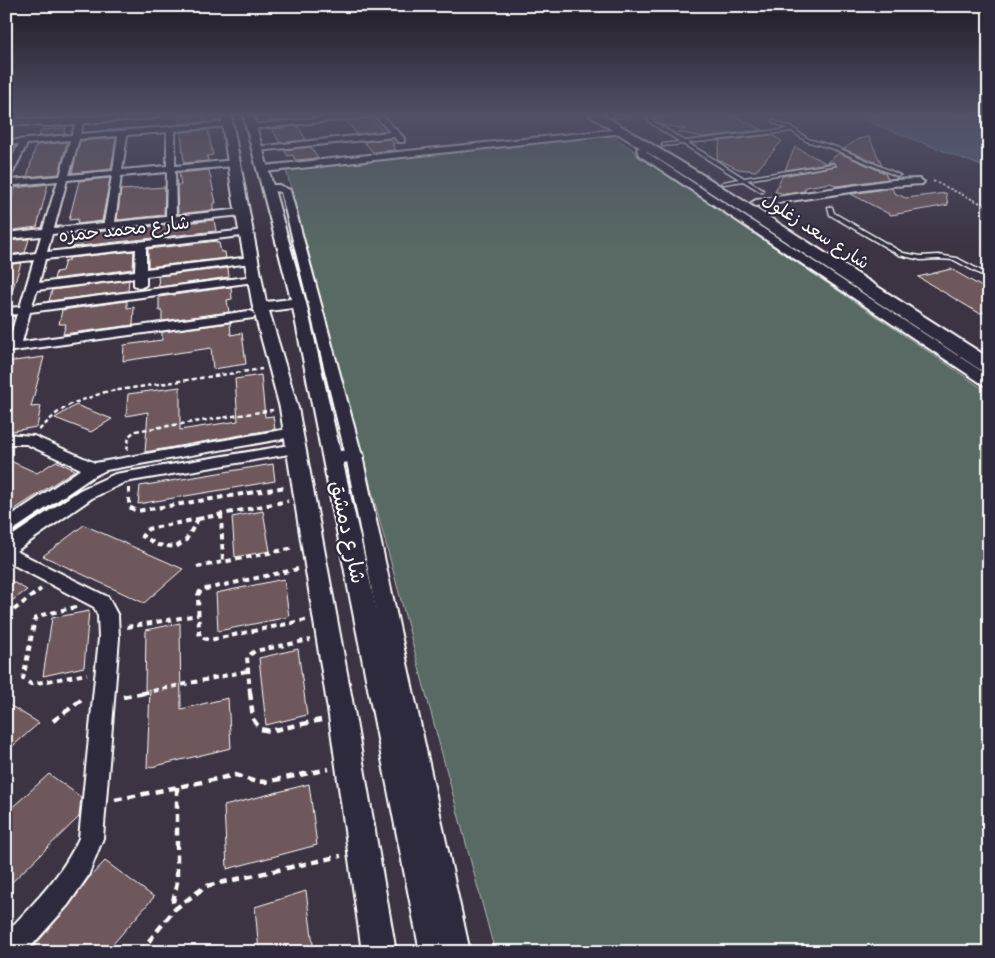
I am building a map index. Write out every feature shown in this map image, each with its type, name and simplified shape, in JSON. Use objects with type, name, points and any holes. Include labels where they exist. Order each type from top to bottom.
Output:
[{"type":"main road","name":"شارع سعد زغلول","points":[[668,160],[988,350]]},
{"type":"main road","name":"شارع سعد زغلول","points":[[687,160],[724,183],[758,197],[818,249],[932,337],[989,366]]},
{"type":"street","points":[[6,178],[15,160]]},
{"type":"street","points":[[10,347],[25,310],[68,160]]},
{"type":"street","points":[[109,226],[119,160]]},
{"type":"street","points":[[171,160],[171,220]]},
{"type":"street","name":"شارع دمشق","points":[[233,160],[252,270],[254,311],[278,366],[288,408],[342,716],[379,952]]},
{"type":"street","name":"شارع دمشق","points":[[260,160],[264,175],[289,235],[299,303],[437,952]]},
{"type":"street","points":[[6,236],[242,214],[264,175],[281,160]]},
{"type":"street","points":[[264,175],[367,160]]},
{"type":"street","points":[[653,160],[932,337],[989,382]]},
{"type":"street","points":[[6,184],[234,164]]},
{"type":"street","points":[[758,197],[892,183],[919,182]]},
{"type":"street","name":"شارع محمد حمزه","points":[[6,260],[141,245],[242,214]]},
{"type":"street","points":[[289,235],[354,456],[456,952]]},
{"type":"street","points":[[140,294],[141,245]]},
{"type":"street","points":[[31,287],[140,274],[252,270]]},
{"type":"street","points":[[6,312],[140,294],[252,270]]},
{"type":"street","points":[[10,347],[299,303]]},
{"type":"street","points":[[6,439],[29,439],[94,469],[129,468],[294,441]]},
{"type":"street","points":[[332,458],[354,456]]},
{"type":"street","points":[[6,549],[86,494],[129,468]]},
{"type":"street","points":[[6,527],[94,469]]},
{"type":"street","points":[[6,553],[101,602],[108,616],[105,685],[91,838],[79,867],[59,896],[7,952]]},
{"type":"lane","points":[[711,160],[744,180],[758,197]]},
{"type":"lane","points":[[862,160],[898,175]]},
{"type":"lane","points":[[724,183],[833,165]]},
{"type":"lane","points":[[830,208],[832,214],[901,254],[921,258],[955,259],[989,277]]},
{"type":"path","points":[[29,439],[58,413],[87,397],[114,390],[278,366]]},
{"type":"path","points":[[288,408],[135,431],[128,439],[128,504],[129,508],[137,511],[302,491]]},
{"type":"path","points":[[198,519],[185,542],[177,547],[163,547],[142,536],[148,529],[221,514],[302,491]]},
{"type":"path","points":[[221,514],[223,562]]},
{"type":"path","points":[[197,567],[312,544]]},
{"type":"path","points":[[316,566],[204,588],[198,595],[199,635],[206,640],[324,616]]},
{"type":"path","points":[[6,616],[56,578]]},
{"type":"path","points":[[101,602],[42,615],[35,619],[23,679],[27,683],[105,685],[247,671]]},
{"type":"path","points":[[108,630],[198,615]]},
{"type":"path","points":[[328,637],[252,652],[246,660],[253,719],[260,729],[270,731],[342,716]]},
{"type":"path","points":[[52,721],[105,685]]},
{"type":"path","points":[[95,805],[236,775],[253,781],[279,780],[350,765]]},
{"type":"path","points":[[175,910],[173,902],[177,882],[177,788]]},
{"type":"path","points":[[140,952],[175,910],[206,886],[363,851]]},
{"type":"green space","points":[[385,160],[647,160],[989,393],[989,952],[495,952],[286,170]]},
{"type":"water","points":[[965,160],[989,160],[989,169]]},
{"type":"building","points":[[32,160],[63,160],[59,174],[27,177]]},
{"type":"building","points":[[75,160],[112,160],[111,169],[72,173]]},
{"type":"building","points":[[184,160],[208,161],[184,163]]},
{"type":"building","points":[[718,160],[766,160],[756,171],[738,169]]},
{"type":"building","points":[[789,160],[820,160],[826,163],[830,160],[854,160],[885,173],[888,179],[837,186],[830,183],[806,187],[804,191],[787,194],[775,192],[782,176],[837,166],[833,162],[785,170]]},
{"type":"building","points":[[869,160],[880,160],[882,165]]},
{"type":"building","points":[[209,170],[216,203],[213,203],[213,210],[178,214],[177,185],[181,185],[179,173]]},
{"type":"building","points":[[110,178],[102,221],[77,224],[78,219],[69,220],[79,181]]},
{"type":"building","points":[[48,184],[37,227],[6,231],[6,211],[8,211],[15,188]]},
{"type":"building","points":[[165,187],[164,215],[117,220],[121,190]]},
{"type":"building","points":[[892,188],[894,193],[906,198],[946,193],[948,205],[891,215],[851,194]]},
{"type":"building","points":[[214,220],[216,231],[72,247],[75,234]]},
{"type":"building","points":[[29,239],[25,253],[6,255],[6,241]]},
{"type":"building","points":[[217,241],[221,252],[225,252],[226,258],[148,267],[148,249]]},
{"type":"building","points":[[134,251],[133,269],[54,279],[56,272],[62,271],[65,261],[69,260],[69,258]]},
{"type":"building","points":[[21,263],[9,301],[6,300],[6,265]]},
{"type":"building","points":[[228,268],[229,277],[159,287],[158,276]]},
{"type":"building","points":[[951,269],[989,291],[989,312],[979,313],[918,277]]},
{"type":"building","points":[[129,280],[128,291],[49,301],[52,290]]},
{"type":"building","points":[[231,287],[232,299],[227,300],[229,312],[162,321],[162,311],[159,311],[159,297]]},
{"type":"building","points":[[127,301],[127,308],[134,307],[133,325],[63,334],[66,324],[59,324],[62,310]]},
{"type":"building","points":[[230,323],[231,335],[242,333],[246,364],[213,369],[211,348],[123,361],[124,345],[162,340],[162,332]]},
{"type":"building","points":[[44,357],[31,407],[41,406],[37,427],[6,432],[6,362]]},
{"type":"building","points":[[261,375],[265,417],[273,416],[275,429],[145,452],[148,412],[126,416],[128,394],[180,387],[180,430],[238,421],[235,379]]},
{"type":"building","points":[[76,405],[112,419],[91,432],[55,418]]},
{"type":"building","points":[[6,459],[37,473],[56,461],[75,470],[6,515]]},
{"type":"building","points":[[273,464],[275,481],[138,504],[140,486]]},
{"type":"building","points":[[263,511],[270,551],[235,557],[232,517]]},
{"type":"building","points":[[84,525],[183,569],[144,603],[43,556]]},
{"type":"building","points":[[6,578],[27,590],[6,605]]},
{"type":"building","points":[[284,579],[289,617],[218,631],[216,593]]},
{"type":"building","points":[[89,611],[84,667],[43,676],[52,618]]},
{"type":"building","points":[[180,623],[181,709],[228,698],[231,748],[147,768],[150,689],[145,691],[146,630]]},
{"type":"building","points":[[298,649],[307,715],[266,725],[259,658]]},
{"type":"building","points":[[6,703],[39,723],[6,752]]},
{"type":"building","points":[[49,774],[81,797],[79,817],[6,888],[6,813]]},
{"type":"building","points":[[309,784],[317,845],[227,869],[224,806]]},
{"type":"building","points":[[105,861],[154,897],[106,952],[29,952],[69,906],[88,879]]},
{"type":"building","points":[[306,891],[314,952],[259,952],[255,907]]}]
